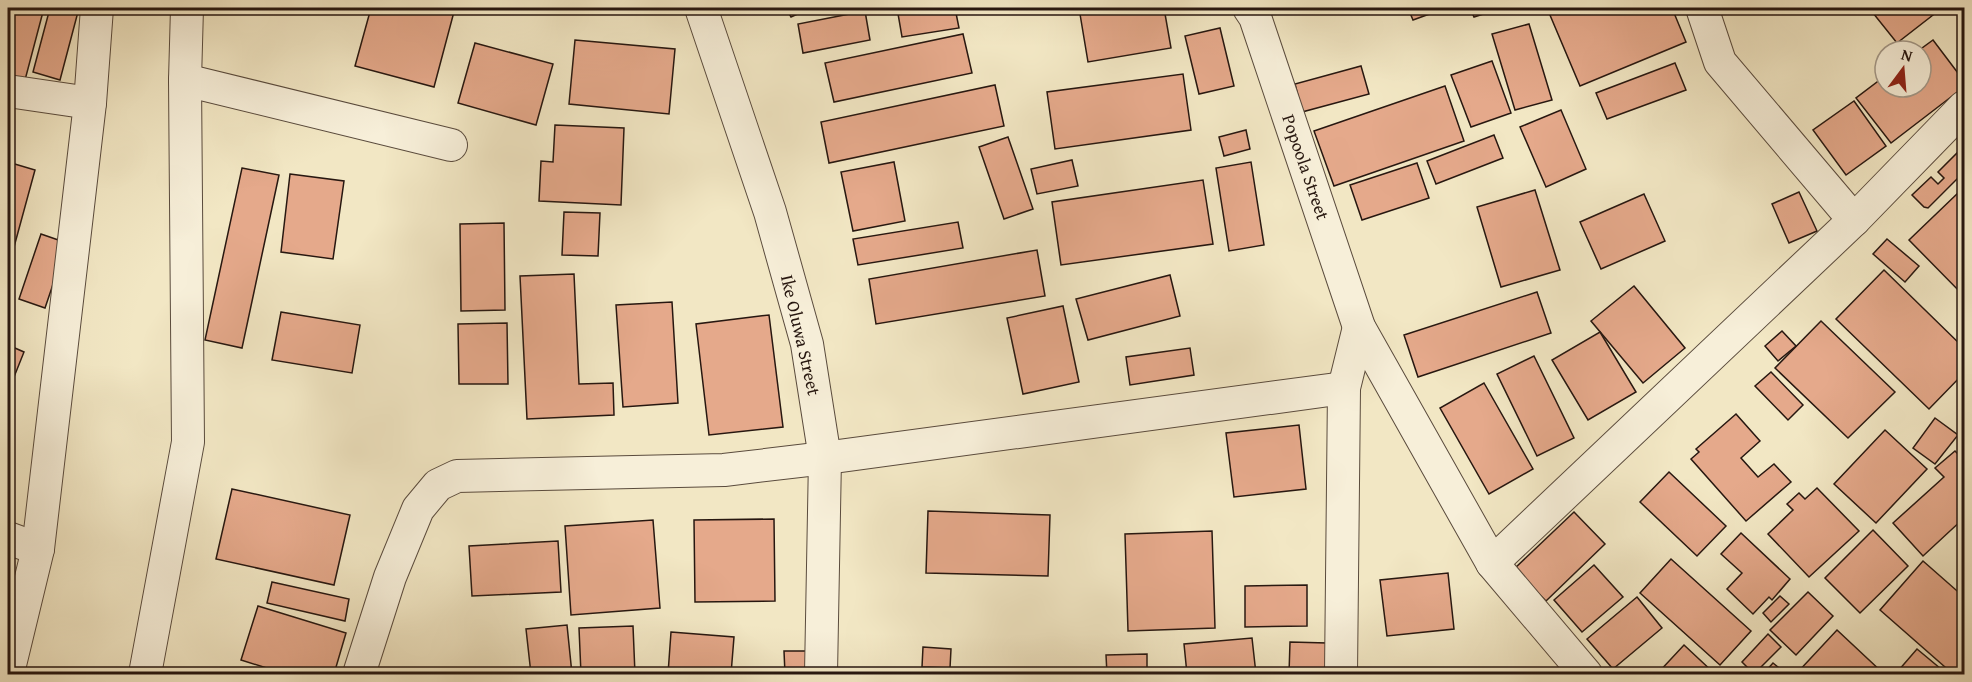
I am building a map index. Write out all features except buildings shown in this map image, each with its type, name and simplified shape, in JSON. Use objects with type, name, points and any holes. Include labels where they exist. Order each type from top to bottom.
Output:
[{"type":"street","points":[[8,673],[38,549],[90,103],[97,8]]},
{"type":"street","points":[[145,675],[188,442],[185,64],[187,8]]},
{"type":"street","points":[[185,64],[200,8]]},
{"type":"street","name":"Ike Oluwa Street","points":[[700,8],[770,212],[807,344],[825,458],[821,675]]},
{"type":"street","name":"Popoola Street","points":[[1249,8],[1255,17],[1359,327],[1492,563],[1586,675]]},
{"type":"street","points":[[1702,8],[1720,62],[1854,220]]},
{"type":"street","points":[[185,64],[451,145]]},
{"type":"street","points":[[8,91],[90,103]]},
{"type":"street","points":[[1492,563],[1854,220],[1965,107]]},
{"type":"street","points":[[1341,675],[1344,388],[1359,327]]},
{"type":"street","points":[[359,675],[390,577],[418,509],[438,485],[457,476],[724,470],[1344,388]]},
{"type":"street","points":[[8,538],[38,549]]}]
